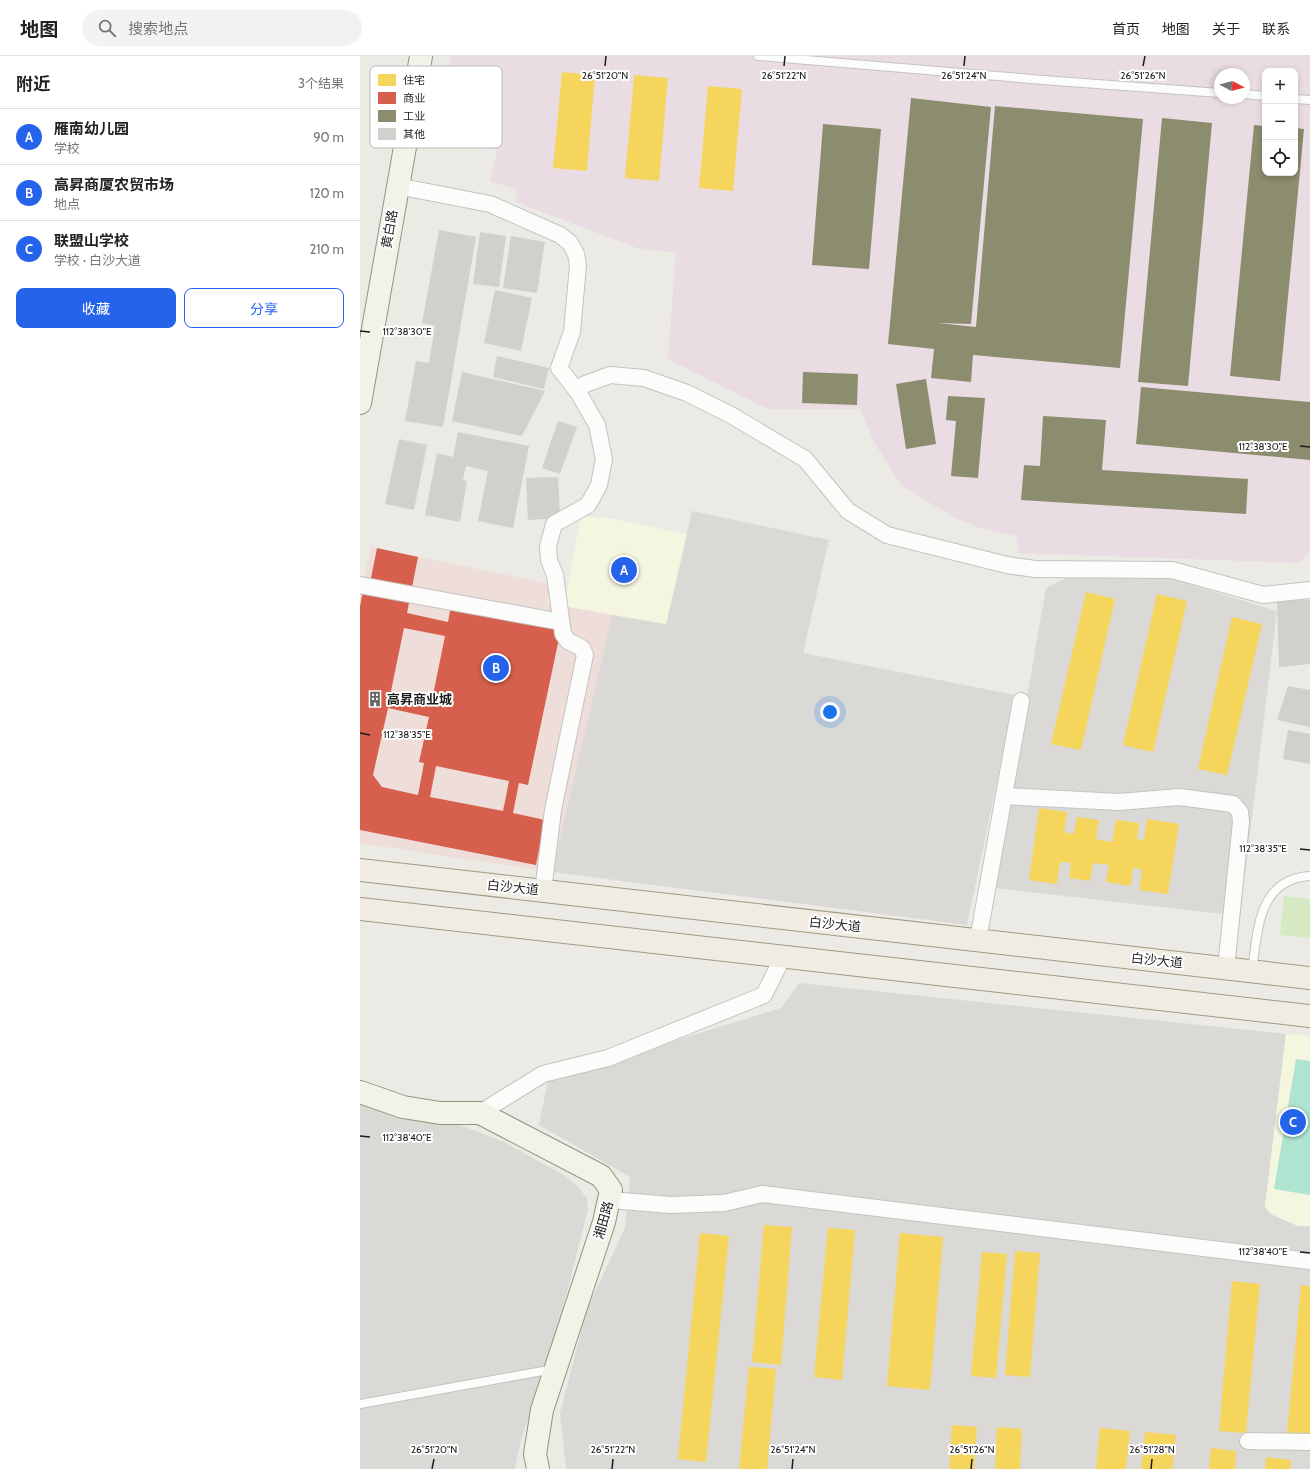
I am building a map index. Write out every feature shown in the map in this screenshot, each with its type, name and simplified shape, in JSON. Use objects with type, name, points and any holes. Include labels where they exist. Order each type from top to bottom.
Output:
[{"type":"main road","name":"白沙大道","points":[[360,870],[1310,978]]},
{"type":"main road","points":[[360,909],[784,955],[1310,1016]]},
{"type":"street","name":"黄白路","points":[[419,66],[421,56]]},
{"type":"street","name":"黄白路","points":[[360,403],[364,354],[404,148]]},
{"type":"street","points":[[397,186],[490,204],[560,235],[570,243],[576,254],[578,265],[572,332],[559,368],[578,392],[597,425],[604,458],[599,485],[588,505],[554,524],[550,535],[549,560],[555,575],[561,622],[565,639],[582,648],[585,659],[553,810],[543,891]]},
{"type":"street","points":[[578,392],[584,385],[610,375],[644,378],[687,393],[731,415],[805,459],[848,511],[887,535],[1007,565],[1035,569],[1172,570],[1263,595],[1310,590]]},
{"type":"street","points":[[360,585],[561,622]]},
{"type":"street","points":[[978,940],[1021,701]]},
{"type":"street","points":[[1004,796],[1119,802],[1179,797],[1234,804],[1240,812],[1241,822],[1226,968]]},
{"type":"street","points":[[480,1113],[543,1074],[608,1058],[764,995],[784,955]]},
{"type":"street","name":"湘田路","points":[[360,1092],[403,1107],[440,1113],[480,1113],[601,1176],[611,1190],[610,1200],[554,1369],[542,1410],[535,1454],[538,1469]]},
{"type":"street","points":[[610,1200],[671,1206],[724,1203],[762,1194],[1310,1261]]},
{"type":"street","points":[[1248,1441],[1310,1442]]},
{"type":"lane","points":[[758,56],[1214,93]]},
{"type":"lane","points":[[1250,95],[1262,96]]},
{"type":"lane","points":[[1298,99],[1310,100]]},
{"type":"lane","points":[[1252,971],[1263,908],[1273,893],[1284,882],[1299,876],[1310,876]]},
{"type":"lane","points":[[360,1404],[554,1369]]},
{"type":"shaded area","points":[[451,56],[1310,56],[1310,551],[1299,563],[1019,553],[1016,536],[980,528],[955,518],[902,486],[875,444],[860,409],[768,409],[668,359],[676,253],[637,248],[516,202],[517,190],[490,181],[497,150],[488,148],[502,148],[502,66],[449,66]]},
{"type":"shaded area","points":[[692,511],[829,540],[803,653],[1015,695],[967,925],[552,872],[612,615],[666,624]]},
{"type":"shaded area","points":[[581,516],[613,519],[687,534],[666,624],[564,606]]},
{"type":"shaded area","points":[[371,547],[550,584],[547,603],[612,615],[552,872],[360,843],[360,598]]},
{"type":"shaded area","points":[[1075,573],[1143,573],[1172,579],[1277,611],[1240,916],[994,888],[1046,588]]},
{"type":"shaded area","points":[[799,983],[1286,1034],[1265,1207],[1271,1214],[1298,1226],[1310,1226],[1310,1469],[566,1469],[560,1413],[587,1309],[625,1228],[630,1177],[539,1125],[548,1080],[781,1008]]},
{"type":"shaded area","points":[[1286,1034],[1310,1036],[1310,1226],[1298,1226],[1271,1214],[1265,1207]]},
{"type":"shaded area","points":[[360,1102],[457,1124],[502,1141],[565,1176],[576,1185],[587,1198],[588,1209],[558,1328],[520,1444],[515,1469],[360,1469]]},
{"type":"green space","points":[[1284,896],[1310,899],[1310,938],[1280,935]]},
{"type":"green space","points":[[1296,1059],[1310,1061],[1310,1195],[1274,1189]]},
{"type":"building: 住宅","points":[[562,72],[595,75],[587,171],[553,168]]},
{"type":"building: 住宅","points":[[634,75],[668,78],[659,181],[625,178]]},
{"type":"building: 住宅","points":[[708,86],[742,89],[733,191],[699,188]]},
{"type":"building: 住宅","points":[[1086,592],[1115,599],[1081,750],[1051,744]]},
{"type":"building: 住宅","points":[[1157,594],[1187,601],[1153,752],[1123,745]]},
{"type":"building: 住宅","points":[[1232,617],[1262,624],[1227,775],[1198,769]]},
{"type":"building: 住宅","points":[[1039,808],[1067,812],[1064,832],[1074,834],[1077,817],[1099,820],[1096,839],[1112,842],[1116,820],[1139,823],[1137,839],[1144,840],[1147,819],[1179,824],[1168,894],[1139,890],[1142,869],[1133,868],[1131,886],[1106,882],[1109,865],[1093,863],[1090,881],[1069,878],[1071,863],[1060,862],[1057,884],[1029,880]]},
{"type":"building: 住宅","points":[[764,1225],[792,1227],[781,1365],[752,1362]]},
{"type":"building: 住宅","points":[[828,1228],[855,1230],[842,1380],[814,1377]]},
{"type":"building: 住宅","points":[[700,1233],[729,1236],[706,1462],[678,1459]]},
{"type":"building: 住宅","points":[[900,1233],[943,1237],[930,1390],[887,1386]]},
{"type":"building: 住宅","points":[[1015,1251],[1040,1253],[1030,1377],[1005,1375]]},
{"type":"building: 住宅","points":[[982,1252],[1007,1254],[996,1378],[971,1376]]},
{"type":"building: 住宅","points":[[1232,1281],[1260,1284],[1246,1433],[1219,1431]]},
{"type":"building: 住宅","points":[[1301,1285],[1310,1286],[1310,1436],[1287,1434]]},
{"type":"building: 住宅","points":[[749,1367],[776,1369],[767,1469],[739,1469]]},
{"type":"building: 住宅","points":[[952,1425],[977,1427],[974,1469],[949,1469]]},
{"type":"building: 住宅","points":[[997,1427],[1022,1429],[1020,1469],[995,1469]]},
{"type":"building: 住宅","points":[[1100,1428],[1130,1431],[1126,1469],[1096,1469]]},
{"type":"building: 住宅","points":[[1145,1432],[1176,1435],[1172,1469],[1141,1469]]},
{"type":"building: 住宅","points":[[1211,1448],[1236,1451],[1235,1469],[1209,1469]]},
{"type":"building: 住宅","points":[[1266,1457],[1291,1460],[1290,1469],[1265,1469]]},
{"type":"building: 商业","points":[[377,548],[418,557],[407,613],[448,622],[451,606],[561,629],[528,785],[519,783],[513,813],[545,820],[536,865],[360,830],[360,606],[364,586],[370,583]],"holes":[[[404,628],[445,636],[432,700],[391,691]],[[388,708],[429,717],[419,762],[424,763],[418,795],[382,787],[373,775]],[[436,766],[509,781],[503,811],[430,797]]]},
{"type":"building: 工业","points":[[911,98],[991,107],[971,324],[937,323],[976,327],[995,106],[1143,119],[1120,368],[973,355],[971,382],[931,378],[934,349],[888,344]]},
{"type":"building: 工业","points":[[1162,118],[1212,123],[1188,386],[1138,382]]},
{"type":"building: 工业","points":[[823,124],[881,129],[869,269],[812,265]]},
{"type":"building: 工业","points":[[1254,125],[1262,126],[1262,176],[1298,176],[1298,128],[1304,129],[1280,381],[1230,376]]},
{"type":"building: 工业","points":[[803,372],[858,374],[857,405],[802,403]]},
{"type":"building: 工业","points":[[926,379],[936,444],[906,449],[896,384]]},
{"type":"building: 工业","points":[[1141,387],[1310,402],[1310,460],[1136,444]]},
{"type":"building: 工业","points":[[948,396],[985,398],[978,478],[951,476],[956,421],[946,420]]},
{"type":"building: 工业","points":[[1043,416],[1106,420],[1102,470],[1248,479],[1246,514],[1021,500],[1024,465],[1040,466]]},
{"type":"building: 其他","points":[[439,230],[476,237],[443,427],[405,421],[416,361],[429,363],[435,326],[422,323]]},
{"type":"building: 其他","points":[[480,232],[506,236],[499,287],[473,284]]},
{"type":"building: 其他","points":[[511,236],[545,242],[537,293],[503,288]]},
{"type":"building: 其他","points":[[495,290],[532,298],[521,351],[484,343]]},
{"type":"building: 其他","points":[[497,356],[549,368],[544,389],[493,377]]},
{"type":"building: 其他","points":[[462,372],[545,391],[522,436],[452,421]]},
{"type":"building: 其他","points":[[558,421],[577,427],[560,474],[542,468]]},
{"type":"building: 其他","points":[[458,432],[529,446],[513,528],[478,521],[488,471],[466,466],[463,480],[467,481],[460,522],[425,515],[437,453],[453,457]]},
{"type":"building: 其他","points":[[399,439],[427,445],[414,510],[385,504]]},
{"type":"building: 其他","points":[[558,477],[560,518],[528,520],[526,478]]},
{"type":"building: 其他","points":[[1310,600],[1310,664],[1279,667],[1277,601]]},
{"type":"building: 其他","points":[[1288,686],[1310,690],[1310,727],[1277,720]]},
{"type":"building: 其他","points":[[1288,730],[1310,734],[1310,764],[1283,759]]},
{"type":"place","name":"雁南幼儿园","points":[[624,570]]},
{"type":"place","name":"高昇商厦农贸市场","points":[[496,668]]},
{"type":"place","name":"高昇商业城","points":[[375,699]]},
{"type":"place","name":"联盟山学校","points":[[1293,1122]]}]
